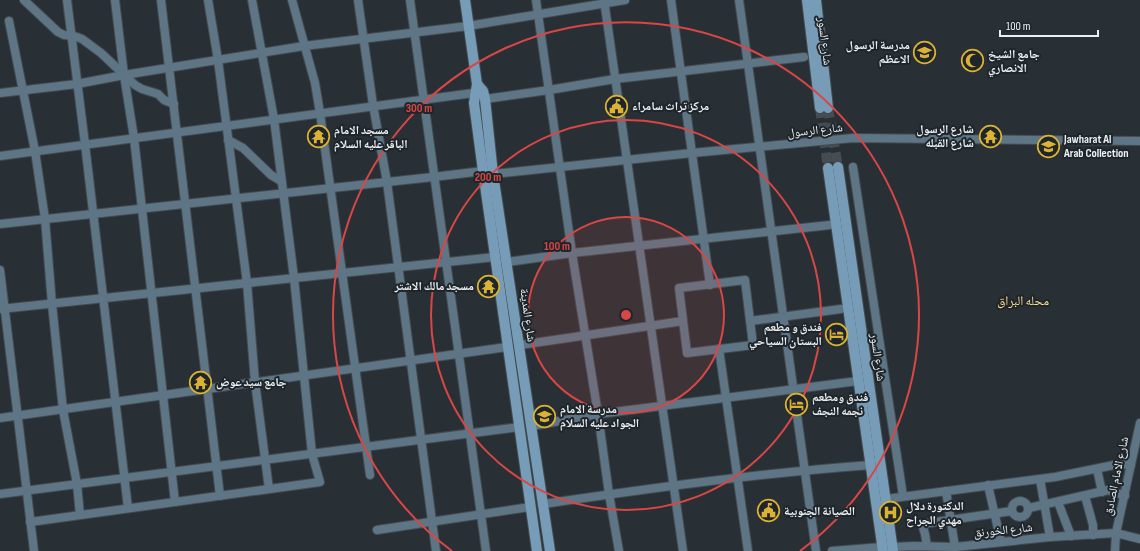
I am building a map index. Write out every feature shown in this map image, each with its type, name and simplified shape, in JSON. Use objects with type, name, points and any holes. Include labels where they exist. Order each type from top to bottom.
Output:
[{"type":"main road","name":"شارع المدينة","points":[[465,0],[520,345],[550,551]]},
{"type":"main road","name":"شارع السور","points":[[807,0],[824,108],[816,0]]},
{"type":"main road","name":"شارع المدينة","points":[[480,92],[474,103],[494,257],[537,551]]},
{"type":"main road","name":"شارع السور","points":[[833,167],[886,499],[888,549],[870,465],[858,381],[833,167]]},
{"type":"street","points":[[24,0],[58,32],[64,35],[71,35],[80,38],[96,49],[139,87],[159,95],[164,100],[174,104]]},
{"type":"street","points":[[67,0],[128,508]]},
{"type":"street","points":[[115,0],[124,75],[134,138],[175,502]]},
{"type":"street","points":[[161,0],[178,132],[220,496]]},
{"type":"street","points":[[208,0],[218,60],[248,283],[255,382],[269,489]]},
{"type":"street","points":[[30,522],[320,482],[312,454],[294,278],[274,119],[252,0]]},
{"type":"street","points":[[292,0],[315,83],[320,113],[370,475]]},
{"type":"street","points":[[358,0],[373,105],[387,182],[436,551]]},
{"type":"street","points":[[410,0],[486,551]]},
{"type":"street","points":[[536,0],[561,167],[572,253],[619,551]]},
{"type":"street","points":[[0,93],[77,84],[304,46],[468,26],[538,15],[604,2],[624,0]]},
{"type":"street","points":[[670,0],[710,285]]},
{"type":"street","points":[[739,0],[816,551]]},
{"type":"street","points":[[604,2],[683,551]]},
{"type":"street","points":[[10,21],[22,90],[35,151],[45,219],[63,410],[77,484],[80,515]]},
{"type":"street","points":[[0,156],[373,105],[480,92],[550,90],[615,79],[804,57]]},
{"type":"street","name":"شارع الرسول","points":[[493,174],[853,138],[1140,141]]},
{"type":"street","points":[[228,140],[243,148],[270,175],[281,181]]},
{"type":"street","points":[[853,167],[903,496]]},
{"type":"street","points":[[0,224],[483,171]]},
{"type":"street","points":[[507,262],[572,253],[830,225]]},
{"type":"street","points":[[2,309],[494,257]]},
{"type":"street","points":[[0,270],[2,309],[18,416],[34,551]]},
{"type":"street","points":[[745,280],[753,345],[687,353],[679,288],[710,285],[745,280]]},
{"type":"street","points":[[750,321],[841,309]]},
{"type":"street","points":[[520,345],[683,321]]},
{"type":"street","points":[[0,418],[507,347]]},
{"type":"street","points":[[719,349],[748,551]]},
{"type":"street","points":[[532,426],[598,414],[662,405],[858,381]]},
{"type":"street","name":"شارع الامام الصادق","points":[[1115,551],[1116,533],[1140,423]]},
{"type":"street","points":[[0,494],[519,427]]},
{"type":"street","points":[[886,499],[1040,479],[1119,464],[1131,465]]},
{"type":"street","points":[[543,504],[609,494],[805,470],[870,465]]},
{"type":"street","points":[[1097,469],[1102,492]]},
{"type":"street","points":[[1040,479],[1050,537]]},
{"type":"street","points":[[988,485],[1000,542]]},
{"type":"street","points":[[1029,508],[1108,490],[1125,496]]},
{"type":"street","points":[[946,491],[955,547]]},
{"type":"street","points":[[1085,496],[1093,524],[1093,535]]},
{"type":"street","points":[[1012,511],[1014,504],[1019,501],[1024,502],[1029,508]]},
{"type":"street","points":[[1058,502],[1071,536]]},
{"type":"street","points":[[377,530],[530,507]]},
{"type":"street","points":[[1012,511],[1018,517],[1023,517],[1027,514],[1029,508]]},
{"type":"street","points":[[927,546],[922,524],[1012,511]]},
{"type":"street","name":"شارع الخورنق","points":[[832,551],[927,546],[955,547],[1050,537],[1116,533],[1140,539]]},
{"type":"tunnel","points":[[820,108],[828,168]]},
{"type":"tunnel","points":[[828,108],[838,167]]},
{"type":"place","name":"مدرسة الرسول الاعظم","points":[[925,52]]},
{"type":"place","name":"جامع الشيخ الانصاري","points":[[972,61]]},
{"type":"place","name":"مركز تراث سامراء","points":[[617,106]]},
{"type":"place","name":"شارع الرسول شارع القبله","points":[[990,136]]},
{"type":"place","name":"مسجد الامام الباقر عليه السلام","points":[[319,137]]},
{"type":"place","name":"Jawharat Al Arab Collection","points":[[1049,146]]},
{"type":"place","name":"مسجد مالك الاشتر","points":[[489,286]]},
{"type":"place","name":"فندق و مطعم البستان السياحي","points":[[837,334]]},
{"type":"place","name":"جامع سيد عوض","points":[[201,382]]},
{"type":"place","name":"فندق ومطعم نجمه النجف","points":[[797,404]]},
{"type":"place","name":"مدرسة الامام الجواد عليه السلام","points":[[544,416]]},
{"type":"place","name":"الصيانة الجنوبية","points":[[768,511]]},
{"type":"place","name":"الدكتورة دلال مهدي الجراح","points":[[891,513]]},
{"type":"district","name":"محله البراق","points":[[1023,300]]}]
